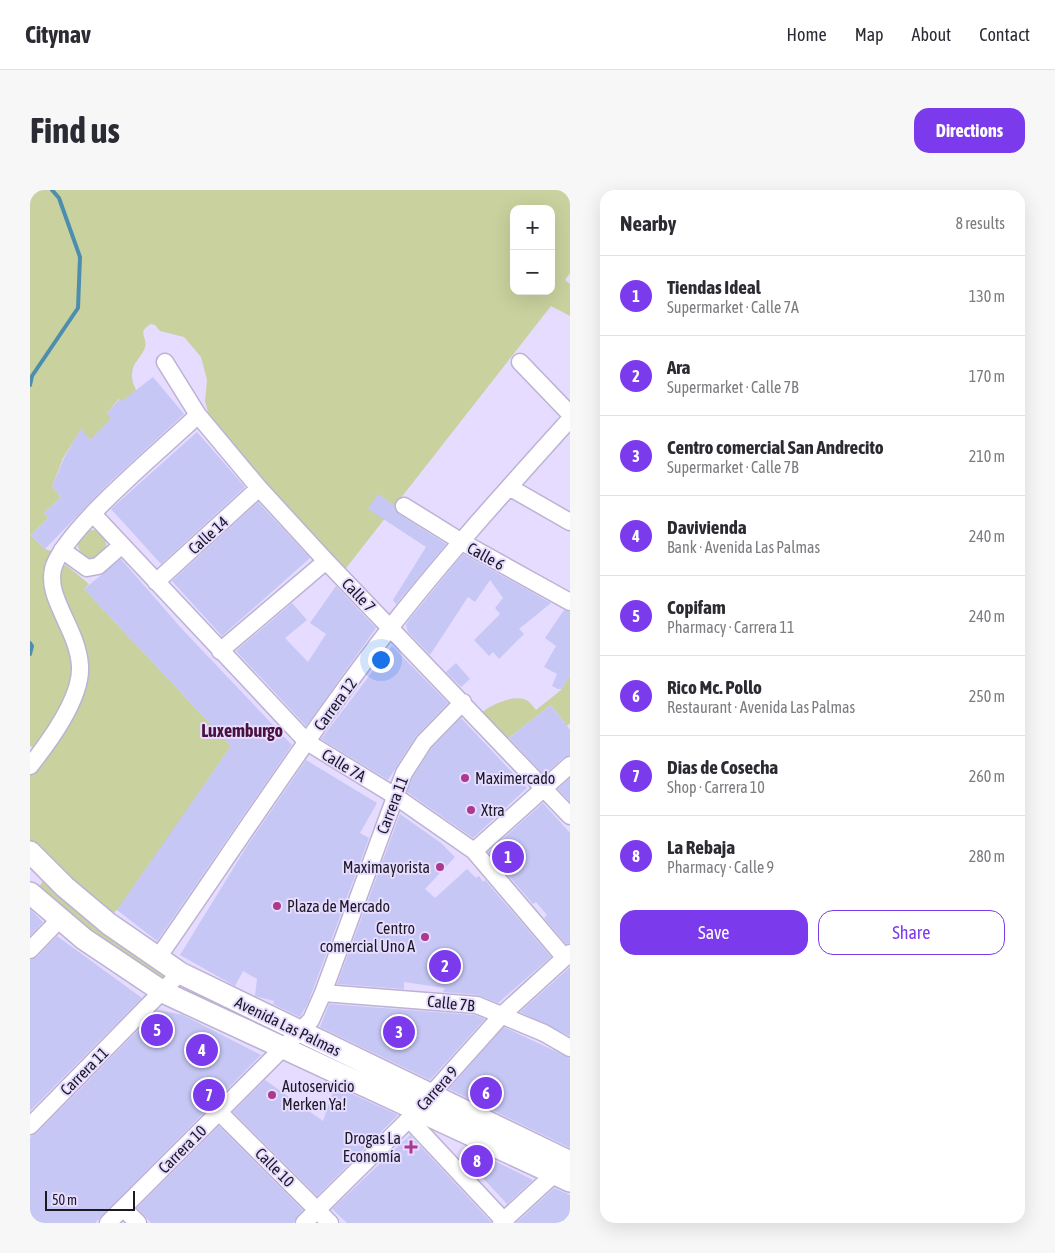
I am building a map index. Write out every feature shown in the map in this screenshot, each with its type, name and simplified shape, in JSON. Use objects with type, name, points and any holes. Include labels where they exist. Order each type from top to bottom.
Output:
[{"type":"main road","name":"Avenida Las Palmas","points":[[30,852],[47,870],[109,924],[157,959],[180,973],[299,1032],[419,1108]]},
{"type":"main road","points":[[30,886],[47,870]]},
{"type":"main road","name":"Avenida Las Palmas","points":[[30,893],[104,953],[163,992],[419,1108],[567,1167]]},
{"type":"street","name":"Calle 7","points":[[165,362],[198,415],[259,488],[326,561],[570,816]]},
{"type":"street","points":[[520,362],[570,414]]},
{"type":"street","points":[[30,766],[56,728],[75,694],[80,668],[76,644],[53,591],[53,569],[62,550],[93,514],[198,415]]},
{"type":"street","name":"Carrera 12","points":[[157,959],[307,742],[391,628],[509,487],[570,419]]},
{"type":"street","points":[[509,487],[570,522]]},
{"type":"street","name":"Calle 14","points":[[156,582],[259,488]]},
{"type":"street","name":"Calle 6","points":[[404,506],[462,542],[570,602]]},
{"type":"street","name":"Calle 7A","points":[[93,514],[307,742],[395,796],[474,851],[567,955]]},
{"type":"street","points":[[62,550],[86,568],[98,566],[122,545]]},
{"type":"street","points":[[220,651],[326,561]]},
{"type":"street","name":"Carrera 11","points":[[299,1032],[311,1020],[323,992],[404,773],[424,742],[462,702]]},
{"type":"street","points":[[474,851],[570,765]]},
{"type":"street","points":[[30,950],[60,919]]},
{"type":"street","name":"Carrera 9","points":[[304,1223],[419,1108],[503,1014],[567,955]]},
{"type":"street","name":"Carrera 11","points":[[30,1126],[180,973]]},
{"type":"street","name":"Calle 7B","points":[[323,992],[477,1005],[503,1014],[570,1048]]},
{"type":"street","name":"Carrera 10","points":[[108,1223],[299,1032]]},
{"type":"street","points":[[419,1108],[504,1222],[567,1167]]},
{"type":"street","name":"Calle 10","points":[[219,1112],[330,1223]]},
{"type":"street","points":[[123,1208],[138,1223]]},
{"type":"green space","points":[[30,190],[570,190],[570,273],[565,280],[570,284],[570,316],[551,306],[343,572],[262,484],[209,416],[205,401],[207,380],[201,357],[184,337],[160,331],[155,325],[151,324],[144,330],[146,344],[133,368],[132,380],[140,396],[152,410],[140,422],[119,399],[107,413],[113,420],[104,426],[91,440],[81,430],[63,458],[52,487],[61,497],[44,513],[48,518],[31,535],[45,549],[54,552],[75,669],[71,692],[39,749],[30,746]]},
{"type":"green space","points":[[92,530],[102,534],[106,544],[102,554],[92,558],[82,554],[78,544],[82,534]]},
{"type":"green space","points":[[66,565],[89,584],[84,589],[231,746],[143,875],[117,910],[110,915],[51,865],[30,842],[30,773],[85,667],[70,630],[60,597],[58,582],[60,571]]},
{"type":"green space","points":[[570,675],[570,723],[567,726],[551,705],[506,740],[481,713],[503,701],[516,698],[528,701],[536,710],[561,690]]},
{"type":"green space","points":[[43,881],[47,881],[167,974],[166,981],[114,952],[38,888]]},
{"type":"building","points":[[153,377],[184,414],[110,482],[45,549],[31,535],[48,518],[44,513],[61,497],[52,487],[64,458],[81,429],[91,440],[111,418],[107,413],[120,399],[122,401]]},
{"type":"building","points":[[197,432],[245,487],[161,564],[111,509]]},
{"type":"building","points":[[378,494],[394,505],[399,514],[446,544],[396,604],[393,600],[426,547],[368,509]]},
{"type":"building","points":[[258,502],[310,558],[222,636],[172,581]]},
{"type":"building","points":[[463,554],[551,603],[519,629],[524,634],[499,659],[493,652],[489,656],[474,640],[500,614],[495,608],[503,598],[490,580],[475,602],[468,597],[430,655],[408,632],[406,625],[408,621]]},
{"type":"building","points":[[121,559],[181,628],[292,745],[157,941],[117,910],[231,746],[84,589]]},
{"type":"building","points":[[336,586],[376,628],[306,726],[236,651],[292,603],[307,620],[285,638],[308,662],[326,634],[310,623]]},
{"type":"building","points":[[564,610],[570,612],[570,675],[562,689],[558,689],[552,686],[557,674],[544,667],[556,646],[545,638]]},
{"type":"building","points":[[392,646],[448,703],[416,736],[388,780],[321,739]]},
{"type":"building","points":[[456,663],[470,679],[461,687],[446,672]]},
{"type":"building","points":[[551,705],[570,730],[570,755],[563,758],[544,775],[509,738]]},
{"type":"building","points":[[461,718],[527,788],[473,838],[407,792],[413,777],[431,749]]},
{"type":"building","name":"Plaza de Mercado","points":[[306,760],[377,803],[360,833],[369,838],[308,1003],[300,1017],[273,1004],[274,1001],[255,996],[257,979],[243,971],[235,986],[180,955],[247,846]]},
{"type":"building","points":[[570,778],[570,802],[558,789]]},
{"type":"building","points":[[543,803],[570,833],[570,943],[566,944],[544,918],[547,915],[536,902],[533,904],[488,852]]},
{"type":"building","points":[[400,814],[441,843],[455,857],[425,889],[435,898],[467,869],[476,878],[479,876],[483,882],[485,880],[551,957],[498,1003],[478,995],[443,992],[445,988],[404,982],[404,989],[337,984]]},
{"type":"building","points":[[30,909],[43,922],[30,936]]},
{"type":"building","points":[[57,936],[142,998],[30,1111],[30,960],[37,957]]},
{"type":"building","points":[[570,967],[570,1036],[520,1012]]},
{"type":"building","points":[[329,1004],[475,1015],[485,1019],[430,1080],[320,1027]]},
{"type":"building","points":[[158,1010],[183,1015],[261,1055],[95,1223],[30,1223],[30,1137],[37,1133]]},
{"type":"building","points":[[504,1027],[570,1058],[570,1148],[449,1089]]},
{"type":"building","points":[[265,1080],[323,1121],[335,1086],[398,1115],[317,1196],[233,1112]]},
{"type":"building","points":[[219,1126],[303,1210],[293,1223],[151,1223],[137,1208]]},
{"type":"building","points":[[410,1135],[491,1223],[347,1223],[332,1209]]},
{"type":"building","points":[[474,1151],[533,1180],[507,1204],[469,1163],[469,1157]]},
{"type":"building","points":[[554,1188],[570,1195],[570,1223],[516,1223]]},
{"type":"waterway","points":[[30,385],[32,376],[78,308],[80,257],[59,198],[52,190]]},
{"type":"waterway","points":[[30,643],[32,646],[30,654]]},
{"type":"place","name":"Maximercado","points":[[465,778]]},
{"type":"place","name":"Xtra","points":[[471,810]]},
{"type":"place","name":"Tiendas Ideal","points":[[508,857]]},
{"type":"place","name":"Maximayorista","points":[[440,867]]},
{"type":"place","name":"Plaza de Mercado","points":[[277,906]]},
{"type":"place","name":"Centro comercial Uno A","points":[[425,937]]},
{"type":"place","name":"Ara","points":[[445,966]]},
{"type":"place","name":"Copifam","points":[[157,1030]]},
{"type":"place","name":"Centro comercial San Andrecito","points":[[399,1032]]},
{"type":"place","name":"Davivienda","points":[[202,1050]]},
{"type":"place","name":"Rico Mc. Pollo","points":[[486,1093]]},
{"type":"place","name":"Dias de Cosecha","points":[[209,1095]]},
{"type":"place","name":"Autoservicio Merken Ya!","points":[[272,1095]]},
{"type":"place","name":"Drogas La Economía","points":[[411,1147]]},
{"type":"place","name":"La Rebaja","points":[[477,1161]]},
{"type":"district","name":"Luxemburgo","points":[[242,730]]}]
